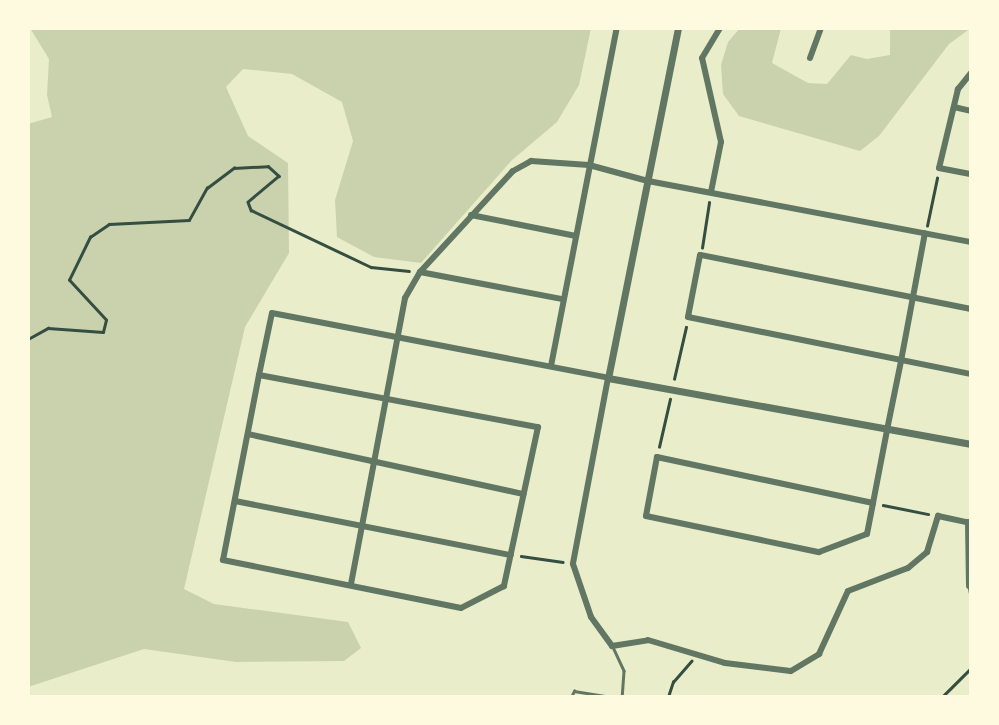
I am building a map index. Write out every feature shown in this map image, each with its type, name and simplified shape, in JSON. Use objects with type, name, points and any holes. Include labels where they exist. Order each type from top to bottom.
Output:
[{"type":"street","points":[[551,366],[617,28]]},
{"type":"street","points":[[678,28],[573,564],[591,617],[612,646],[648,640],[696,656],[791,671],[810,663],[848,591],[917,560],[927,552],[938,516],[969,522],[969,586]]},
{"type":"street","points":[[711,192],[721,142],[702,58],[720,28]]},
{"type":"street","points":[[810,58],[821,28]]},
{"type":"street","points":[[971,73],[958,89],[939,168],[971,174]]},
{"type":"street","points":[[954,107],[971,111]]},
{"type":"street","points":[[351,584],[405,298],[419,272],[513,171],[531,162],[589,165],[648,181],[971,242]]},
{"type":"street","points":[[471,215],[576,236]]},
{"type":"street","points":[[873,503],[657,457],[646,516],[819,552],[867,534],[913,299],[925,233]]},
{"type":"street","points":[[971,309],[700,256],[688,317],[971,374]]},
{"type":"street","points":[[419,272],[562,299]]},
{"type":"street","points":[[259,375],[538,427],[504,586],[461,608],[223,560],[234,501],[259,375],[272,313],[971,444]]},
{"type":"street","points":[[248,434],[524,494]]},
{"type":"street","points":[[234,501],[511,555]]},
{"type":"lane","points":[[969,586],[971,596]]},
{"type":"lane","points":[[612,646],[624,671],[622,697]]},
{"type":"lane","points":[[571,697],[573,691],[613,697]]},
{"type":"path","points":[[28,339],[48,328],[103,332],[106,320],[69,280],[97,229],[109,224],[189,220],[207,188],[234,167],[268,166],[279,176],[248,202],[251,210],[371,267],[419,272]]},
{"type":"path","points":[[925,233],[939,168]]},
{"type":"path","points":[[700,256],[711,192]]},
{"type":"path","points":[[873,503],[938,516]]},
{"type":"path","points":[[511,555],[573,564]]},
{"type":"path","points":[[668,697],[673,682],[696,656]]},
{"type":"path","points":[[942,697],[971,668]]},
{"type":"green space","points":[[30,28],[591,28],[579,85],[557,122],[511,161],[421,263],[374,257],[337,237],[335,200],[353,141],[342,102],[292,74],[243,69],[226,87],[248,136],[288,163],[289,253],[245,327],[184,589],[214,604],[348,622],[361,648],[344,661],[236,662],[144,649],[28,687],[28,124],[52,117],[47,95],[49,59]]},
{"type":"green space","points":[[740,28],[781,28],[772,63],[808,83],[827,84],[851,55],[867,59],[890,55],[890,28],[971,28],[949,44],[879,136],[860,151],[739,116],[723,94],[721,65],[728,42]]}]
